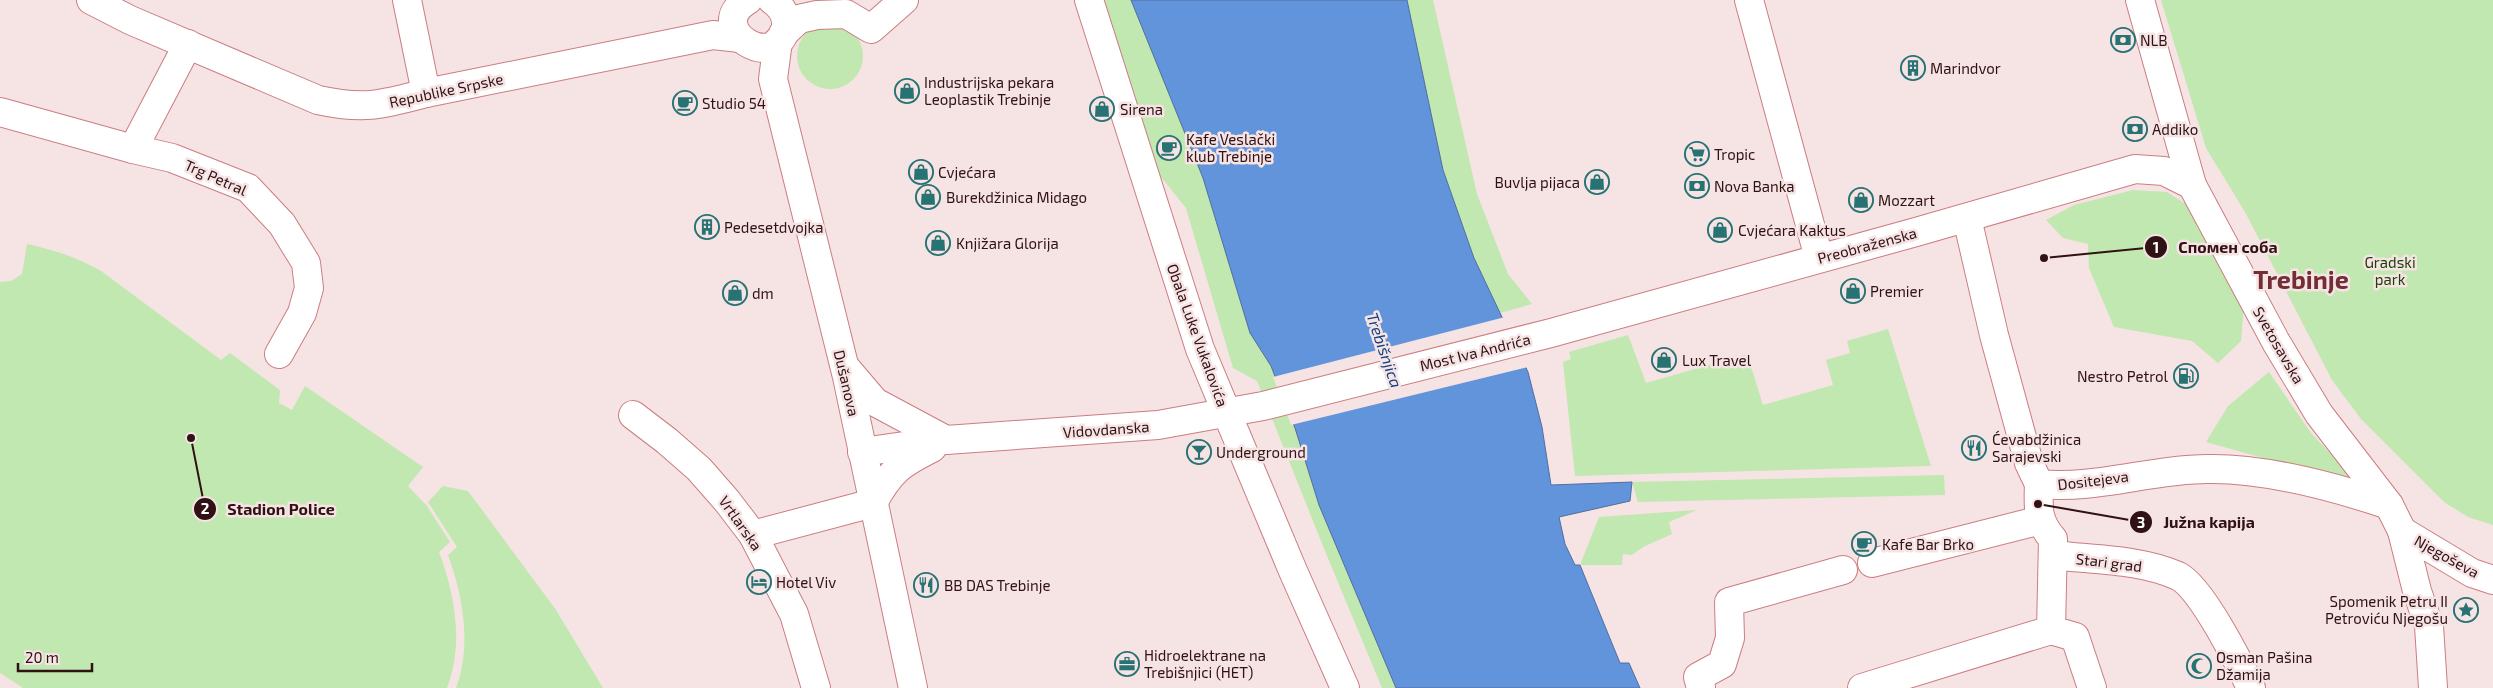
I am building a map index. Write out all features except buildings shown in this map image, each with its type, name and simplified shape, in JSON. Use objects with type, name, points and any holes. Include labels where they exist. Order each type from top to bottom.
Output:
[{"type":"street","name":"Republike Srpske","points":[[91,0],[318,100],[346,106],[365,107],[739,20],[762,48],[783,21],[846,14],[871,29],[904,0]]},
{"type":"street","points":[[407,0],[426,93]]},
{"type":"street","name":"Obala Luke Vukalovića","points":[[1089,0],[1200,350],[1345,688]]},
{"type":"street","points":[[1749,0],[1819,258]]},
{"type":"street","name":"Svetosavska","points":[[2140,0],[2192,185],[2272,333],[2319,414],[2389,505],[2402,531],[2417,591],[2429,626],[2433,688]]},
{"type":"street","points":[[739,20],[772,79]]},
{"type":"street","points":[[772,79],[783,21]]},
{"type":"street","points":[[133,149],[188,44]]},
{"type":"street","name":"Dušanova","points":[[772,79],[843,364],[913,688]]},
{"type":"street","name":"Trg Petral","points":[[0,112],[172,158],[248,188],[282,224],[306,263],[309,288],[302,313],[279,354]]},
{"type":"street","name":"Preobraženska","points":[[1540,336],[1967,218],[2135,169],[2164,171],[2192,185]]},
{"type":"street","name":"Dositejeva","points":[[1967,218],[1994,335],[2029,463],[2039,484],[2064,487],[2137,475],[2209,468],[2264,474],[2343,490],[2389,505]]},
{"type":"street","name":"Most Iva Andrića","points":[[1263,406],[1540,336]]},
{"type":"street","points":[[843,364],[875,402],[946,440]]},
{"type":"street","name":"Vidovdanska","points":[[862,452],[946,440],[1158,425],[1263,406]]},
{"type":"street","name":"Vrtlarska","points":[[633,416],[667,441],[699,469],[753,535],[794,614],[816,688]]},
{"type":"street","name":"Vidovdanska","points":[[873,503],[892,473],[909,460],[946,440]]},
{"type":"street","name":"Stari grad","points":[[2039,484],[2042,527],[2053,539],[2051,630]]},
{"type":"street","points":[[753,535],[873,503]]},
{"type":"street","points":[[1872,563],[2041,520]]},
{"type":"street","name":"Njegoševa","points":[[2402,531],[2472,573],[2493,580]]},
{"type":"street","name":"Stari grad","points":[[2053,555],[2141,564],[2180,577],[2203,602],[2238,658],[2251,688]]},
{"type":"street","points":[[1701,688],[1698,677],[1722,664],[1730,638],[1729,602],[1843,570]]},
{"type":"street","points":[[1862,688],[2051,630],[2075,637],[2092,688]]},
{"type":"green space","points":[[1101,0],[1131,0],[1203,178],[1250,333],[1271,366],[1295,428],[1319,505],[1396,688],[1382,688],[1257,381],[1233,368],[1186,208],[1153,167]]},
{"type":"green space","points":[[1407,0],[1433,0],[1477,194],[1508,274],[1532,304],[1500,313],[1474,258],[1443,170]]},
{"type":"green space","name":"Gradski park","points":[[2161,0],[2493,0],[2493,525],[2468,517],[2444,502],[2361,419],[2332,380],[2245,212],[2206,148]]},
{"type":"green space","points":[[823,23],[837,23],[849,28],[858,37],[863,49],[861,69],[854,80],[837,89],[823,89],[811,84],[802,75],[797,63],[797,49],[802,37],[811,28]]},
{"type":"green space","points":[[2133,190],[2167,192],[2192,208],[2244,304],[2241,341],[2218,363],[2192,341],[2114,327],[2089,268],[2088,244],[2063,238],[2046,220],[2074,205]]},
{"type":"green space","points":[[27,244],[65,254],[101,271],[221,360],[230,353],[280,390],[279,403],[292,410],[305,386],[423,467],[408,486],[427,506],[450,542],[439,552],[453,602],[456,637],[452,671],[447,688],[23,688],[0,673],[0,282],[11,281],[22,274]]},
{"type":"green space","points":[[1888,329],[1931,466],[1575,476],[1563,362],[1571,359],[1569,352],[1628,335],[1646,383],[1747,354],[1763,405],[1833,385],[1826,360],[1850,353],[1847,341]]},
{"type":"green space","points":[[2269,372],[2311,433],[2360,485],[2206,442],[2228,406]]},
{"type":"green space","points":[[1944,475],[1945,495],[1638,502],[1632,482]]},
{"type":"green space","points":[[443,486],[468,491],[556,610],[603,688],[456,688],[464,655],[464,621],[458,587],[448,555],[457,547],[428,502]]},
{"type":"green space","points":[[1697,510],[1669,522],[1672,534],[1643,547],[1632,555],[1623,554],[1622,565],[1580,565],[1599,517]]},
{"type":"water","name":"Trebišnjica","points":[[1131,0],[1407,0],[1443,170],[1474,258],[1528,372],[1542,427],[1551,485],[1632,482],[1630,501],[1559,517],[1565,544],[1575,565],[1580,565],[1620,663],[1629,663],[1640,688],[1396,688],[1319,505],[1295,428],[1271,366],[1250,333],[1203,178]]},
{"type":"pier","points":[[1505,317],[1528,367],[1291,425],[1273,377]]},
{"type":"place","name":"NLB","points":[[2123,40]]},
{"type":"place","name":"Marindvor","points":[[1913,68]]},
{"type":"place","name":"Industrijska pekara Leoplastik Trebinje","points":[[907,91]]},
{"type":"place","name":"Studio 54","points":[[685,103]]},
{"type":"place","name":"Sirena","points":[[1102,109]]},
{"type":"place","name":"Addiko","points":[[2135,129]]},
{"type":"place","name":"Kafe Veslački klub Trebinje","points":[[1169,148]]},
{"type":"place","name":"Tropic","points":[[1697,154]]},
{"type":"place","name":"Cvjećara","points":[[921,172]]},
{"type":"place","name":"Buvlja pijaca","points":[[1597,182]]},
{"type":"place","name":"Nova Banka","points":[[1697,186]]},
{"type":"place","name":"Burekdžinica Midago","points":[[928,197]]},
{"type":"place","name":"Mozzart","points":[[1861,200]]},
{"type":"place","name":"Pedesetdvojka","points":[[707,227]]},
{"type":"place","name":"Cvjećara Kaktus","points":[[1720,230]]},
{"type":"place","name":"Knjižara Glorija","points":[[938,243]]},
{"type":"place","name":"Спомен соба","points":[[2044,258]]},
{"type":"place","name":"Premier","points":[[1853,291]]},
{"type":"place","name":"dm","points":[[735,293]]},
{"type":"place","name":"Lux Travel","points":[[1664,360]]},
{"type":"place","name":"Nestro Petrol","points":[[2186,376]]},
{"type":"place","name":"Stadion Police","points":[[191,438]]},
{"type":"place","name":"Ćevabdžinica Sarajevski","points":[[1974,448]]},
{"type":"place","name":"Underground","points":[[1199,452]]},
{"type":"place","name":"Južna kapija","points":[[2038,504]]},
{"type":"place","name":"Kafe Bar Brko","points":[[1864,544]]},
{"type":"place","name":"Hotel Viv","points":[[759,582]]},
{"type":"place","name":"BB DAS Trebinje","points":[[926,585]]},
{"type":"place","name":"Spomenik Petru II Petroviću Njegošu","points":[[2466,610]]},
{"type":"place","name":"Hidroelektrane na Trebišnjici (HET)","points":[[1127,664]]},
{"type":"place","name":"Osman Pašina Džamija","points":[[2199,666]]},
{"type":"district","name":"Trebinje","points":[[2301,279]]}]
